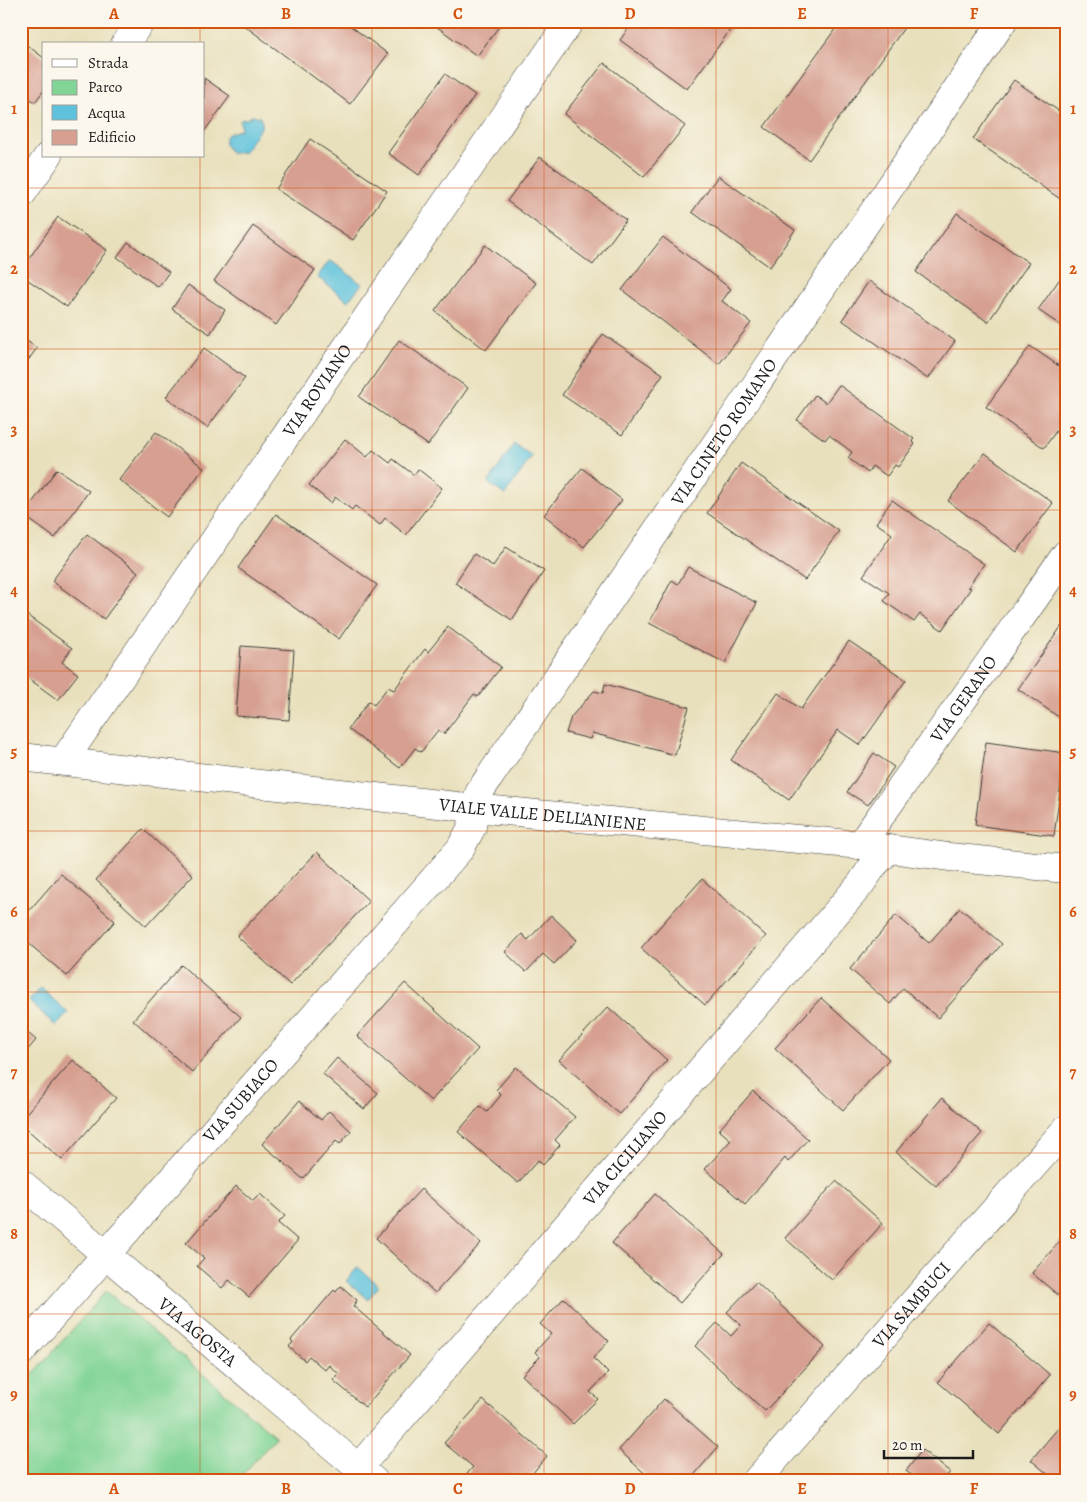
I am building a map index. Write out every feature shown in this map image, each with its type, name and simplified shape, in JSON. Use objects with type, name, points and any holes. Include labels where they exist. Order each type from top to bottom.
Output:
[{"type":"street","points":[[126,42],[141,21]]},
{"type":"street","name":"VIA ROVIANO","points":[[64,760],[570,21]]},
{"type":"street","name":"VIA CINETO ROMANO","points":[[460,849],[472,827],[474,808],[480,791],[1003,21]]},
{"type":"street","points":[[21,195],[47,158]]},
{"type":"street","name":"VIA GERANO","points":[[860,845],[1066,554]]},
{"type":"street","name":"VIALE VALLE DELL'ANIENE","points":[[21,757],[64,760],[474,808],[860,845],[949,857],[1066,869]]},
{"type":"street","name":"VIA SUBIACO","points":[[21,1352],[460,849]]},
{"type":"street","name":"VIA CICILIANO","points":[[366,1474],[860,885],[873,866],[890,849]]},
{"type":"street","name":"VIA SAMBUCI","points":[[756,1481],[1065,1132]]},
{"type":"street","name":"VIA AGOSTA","points":[[21,1183],[366,1474]]},
{"type":"green space","points":[[106,1291],[276,1437],[237,1481],[21,1481],[21,1388]]},
{"type":"water","points":[[252,115],[260,117],[261,127],[244,152],[232,153],[225,144],[226,136],[241,129],[240,121]]},
{"type":"water","points":[[330,260],[362,284],[348,301],[317,277]]},
{"type":"water","points":[[514,444],[532,456],[505,495],[488,483]]},
{"type":"water","points":[[41,988],[68,1013],[56,1026],[29,1001]]},
{"type":"water","points":[[358,1267],[379,1286],[368,1299],[346,1281]]},
{"type":"building","points":[[238,21],[344,21],[388,54],[350,104]]},
{"type":"building","points":[[429,21],[503,21],[477,56]]},
{"type":"building","points":[[634,21],[726,21],[733,26],[687,89],[620,40]]},
{"type":"building","points":[[841,21],[909,21],[809,160],[764,127]]},
{"type":"building","points":[[21,41],[42,57],[42,93],[35,102],[29,98],[21,109]]},
{"type":"building","points":[[604,63],[685,126],[644,177],[564,114]]},
{"type":"building","points":[[445,74],[475,95],[419,175],[388,153]]},
{"type":"building","points":[[205,79],[230,96],[205,131]]},
{"type":"building","points":[[1014,80],[1066,116],[1066,203],[973,139]]},
{"type":"building","points":[[310,139],[387,191],[353,240],[276,189]]},
{"type":"building","points":[[540,157],[626,220],[593,265],[507,201]]},
{"type":"building","points":[[718,176],[795,230],[770,267],[692,212]]},
{"type":"building","points":[[957,213],[1029,263],[988,322],[916,272]]},
{"type":"building","points":[[58,217],[107,250],[67,307],[21,275],[21,270]]},
{"type":"building","points":[[253,226],[315,270],[276,325],[214,281]]},
{"type":"building","points":[[663,237],[731,289],[722,301],[751,323],[719,364],[622,290]]},
{"type":"building","points":[[128,242],[169,272],[158,287],[117,257]]},
{"type":"building","points":[[485,245],[536,283],[486,350],[435,311]]},
{"type":"building","points":[[1066,270],[1066,329],[1038,310]]},
{"type":"building","points":[[869,281],[955,341],[928,379],[842,320]]},
{"type":"building","points":[[188,285],[225,310],[210,334],[172,309]]},
{"type":"building","points":[[603,334],[663,374],[622,435],[562,395]]},
{"type":"building","points":[[21,337],[37,348],[21,370]]},
{"type":"building","points":[[399,340],[468,388],[428,445],[359,397]]},
{"type":"building","points":[[1030,346],[1066,371],[1066,417],[1044,448],[986,407]]},
{"type":"building","points":[[204,348],[245,378],[207,428],[166,397]]},
{"type":"building","points":[[839,385],[914,439],[912,441],[915,444],[898,467],[895,465],[887,476],[872,466],[868,473],[848,458],[852,452],[829,435],[825,440],[797,420],[815,395],[826,403]]},
{"type":"building","points":[[156,432],[204,468],[167,517],[119,480]]},
{"type":"building","points":[[345,439],[367,457],[373,450],[390,463],[393,459],[414,475],[418,469],[442,488],[406,535],[385,518],[380,525],[355,506],[352,510],[335,497],[331,503],[309,485]]},
{"type":"building","points":[[985,453],[1053,503],[1017,552],[948,501]]},
{"type":"building","points":[[741,463],[839,531],[805,580],[707,513]]},
{"type":"building","points":[[582,468],[622,500],[584,547],[544,515]]},
{"type":"building","points":[[57,469],[89,491],[55,538],[23,515]]},
{"type":"building","points":[[892,500],[984,564],[968,587],[971,588],[942,630],[920,614],[914,622],[884,601],[889,593],[863,576],[892,534],[876,523]]},
{"type":"building","points":[[276,514],[377,585],[339,639],[238,568]]},
{"type":"building","points":[[87,534],[138,572],[104,619],[52,581]]},
{"type":"building","points":[[506,547],[544,571],[512,620],[455,583],[474,554],[493,566]]},
{"type":"building","points":[[688,567],[757,603],[725,663],[649,623],[672,580],[678,584]]},
{"type":"building","points":[[21,611],[72,648],[62,662],[78,674],[58,700],[21,673]]},
{"type":"building","points":[[1063,624],[1066,626],[1066,722],[1018,689]]},
{"type":"building","points":[[448,627],[501,667],[478,697],[474,694],[444,734],[438,730],[421,752],[415,748],[400,768],[348,729],[369,701],[374,705],[388,687],[394,690],[425,649],[428,652]]},
{"type":"building","points":[[849,641],[906,680],[860,745],[838,730],[789,800],[731,760],[778,693],[801,709]]},
{"type":"building","points":[[241,646],[294,650],[289,720],[236,716]]},
{"type":"building","points":[[605,684],[689,707],[675,755],[592,733],[590,739],[566,733],[571,717],[594,691],[603,693]]},
{"type":"building","points":[[986,742],[1065,753],[1054,836],[975,825]]},
{"type":"building","points":[[874,753],[894,767],[868,805],[847,792]]},
{"type":"building","points":[[143,829],[193,875],[146,926],[96,880]]},
{"type":"building","points":[[317,852],[369,901],[290,985],[237,936]]},
{"type":"building","points":[[61,874],[115,921],[67,976],[21,937],[21,920]]},
{"type":"building","points":[[702,879],[766,936],[705,1005],[641,948]]},
{"type":"building","points":[[960,908],[1002,944],[938,1018],[903,988],[890,1004],[850,969],[896,915],[929,943]]},
{"type":"building","points":[[551,915],[577,940],[554,964],[543,954],[526,972],[505,952],[522,934],[528,940]]},
{"type":"building","points":[[181,965],[241,1017],[192,1072],[133,1020]]},
{"type":"building","points":[[405,983],[478,1049],[431,1101],[357,1036]]},
{"type":"building","points":[[821,998],[889,1059],[843,1110],[775,1048]]},
{"type":"building","points":[[608,1007],[667,1060],[619,1114],[559,1060]]},
{"type":"building","points":[[21,1027],[36,1040],[21,1058]]},
{"type":"building","points":[[337,1058],[378,1093],[364,1109],[323,1074]]},
{"type":"building","points":[[73,1060],[116,1098],[62,1160],[21,1124],[21,1119]]},
{"type":"building","points":[[516,1067],[575,1117],[555,1140],[560,1145],[543,1165],[538,1160],[518,1183],[458,1132],[480,1106],[487,1112],[501,1095],[496,1090]]},
{"type":"building","points":[[753,1091],[808,1139],[788,1162],[785,1158],[745,1204],[705,1169],[731,1140],[719,1130]]},
{"type":"building","points":[[942,1098],[982,1133],[936,1186],[896,1152]]},
{"type":"building","points":[[299,1101],[321,1120],[329,1111],[351,1131],[340,1144],[336,1141],[303,1179],[262,1144]]},
{"type":"building","points":[[836,1181],[883,1223],[832,1280],[785,1238]]},
{"type":"building","points":[[236,1186],[253,1201],[260,1194],[285,1216],[278,1223],[298,1240],[249,1297],[229,1280],[222,1288],[197,1266],[204,1258],[186,1243]]},
{"type":"building","points":[[421,1189],[481,1243],[435,1293],[376,1238]]},
{"type":"building","points":[[655,1194],[724,1254],[680,1303],[612,1243]]},
{"type":"building","points":[[1066,1234],[1066,1302],[1032,1273]]},
{"type":"building","points":[[756,1282],[825,1347],[765,1411],[695,1346],[717,1323],[731,1336],[741,1325],[727,1312]]},
{"type":"building","points":[[341,1286],[357,1300],[353,1306],[410,1355],[365,1407],[333,1380],[339,1374],[329,1365],[325,1370],[309,1356],[305,1361],[289,1347],[293,1342],[291,1340],[334,1290],[336,1292]]},
{"type":"building","points":[[564,1298],[609,1341],[593,1358],[608,1373],[590,1392],[598,1399],[573,1424],[522,1375],[540,1357],[535,1352],[551,1334],[540,1324]]},
{"type":"building","points":[[989,1323],[1050,1375],[999,1434],[938,1382]]},
{"type":"building","points":[[664,1399],[718,1447],[689,1481],[653,1481],[619,1450]]},
{"type":"building","points":[[483,1400],[547,1456],[526,1481],[461,1481],[473,1467],[444,1443]]},
{"type":"building","points":[[1066,1419],[1066,1481],[1056,1481],[1031,1460]]},
{"type":"building","points":[[922,1450],[950,1472],[943,1481],[920,1481],[906,1471]]}]
